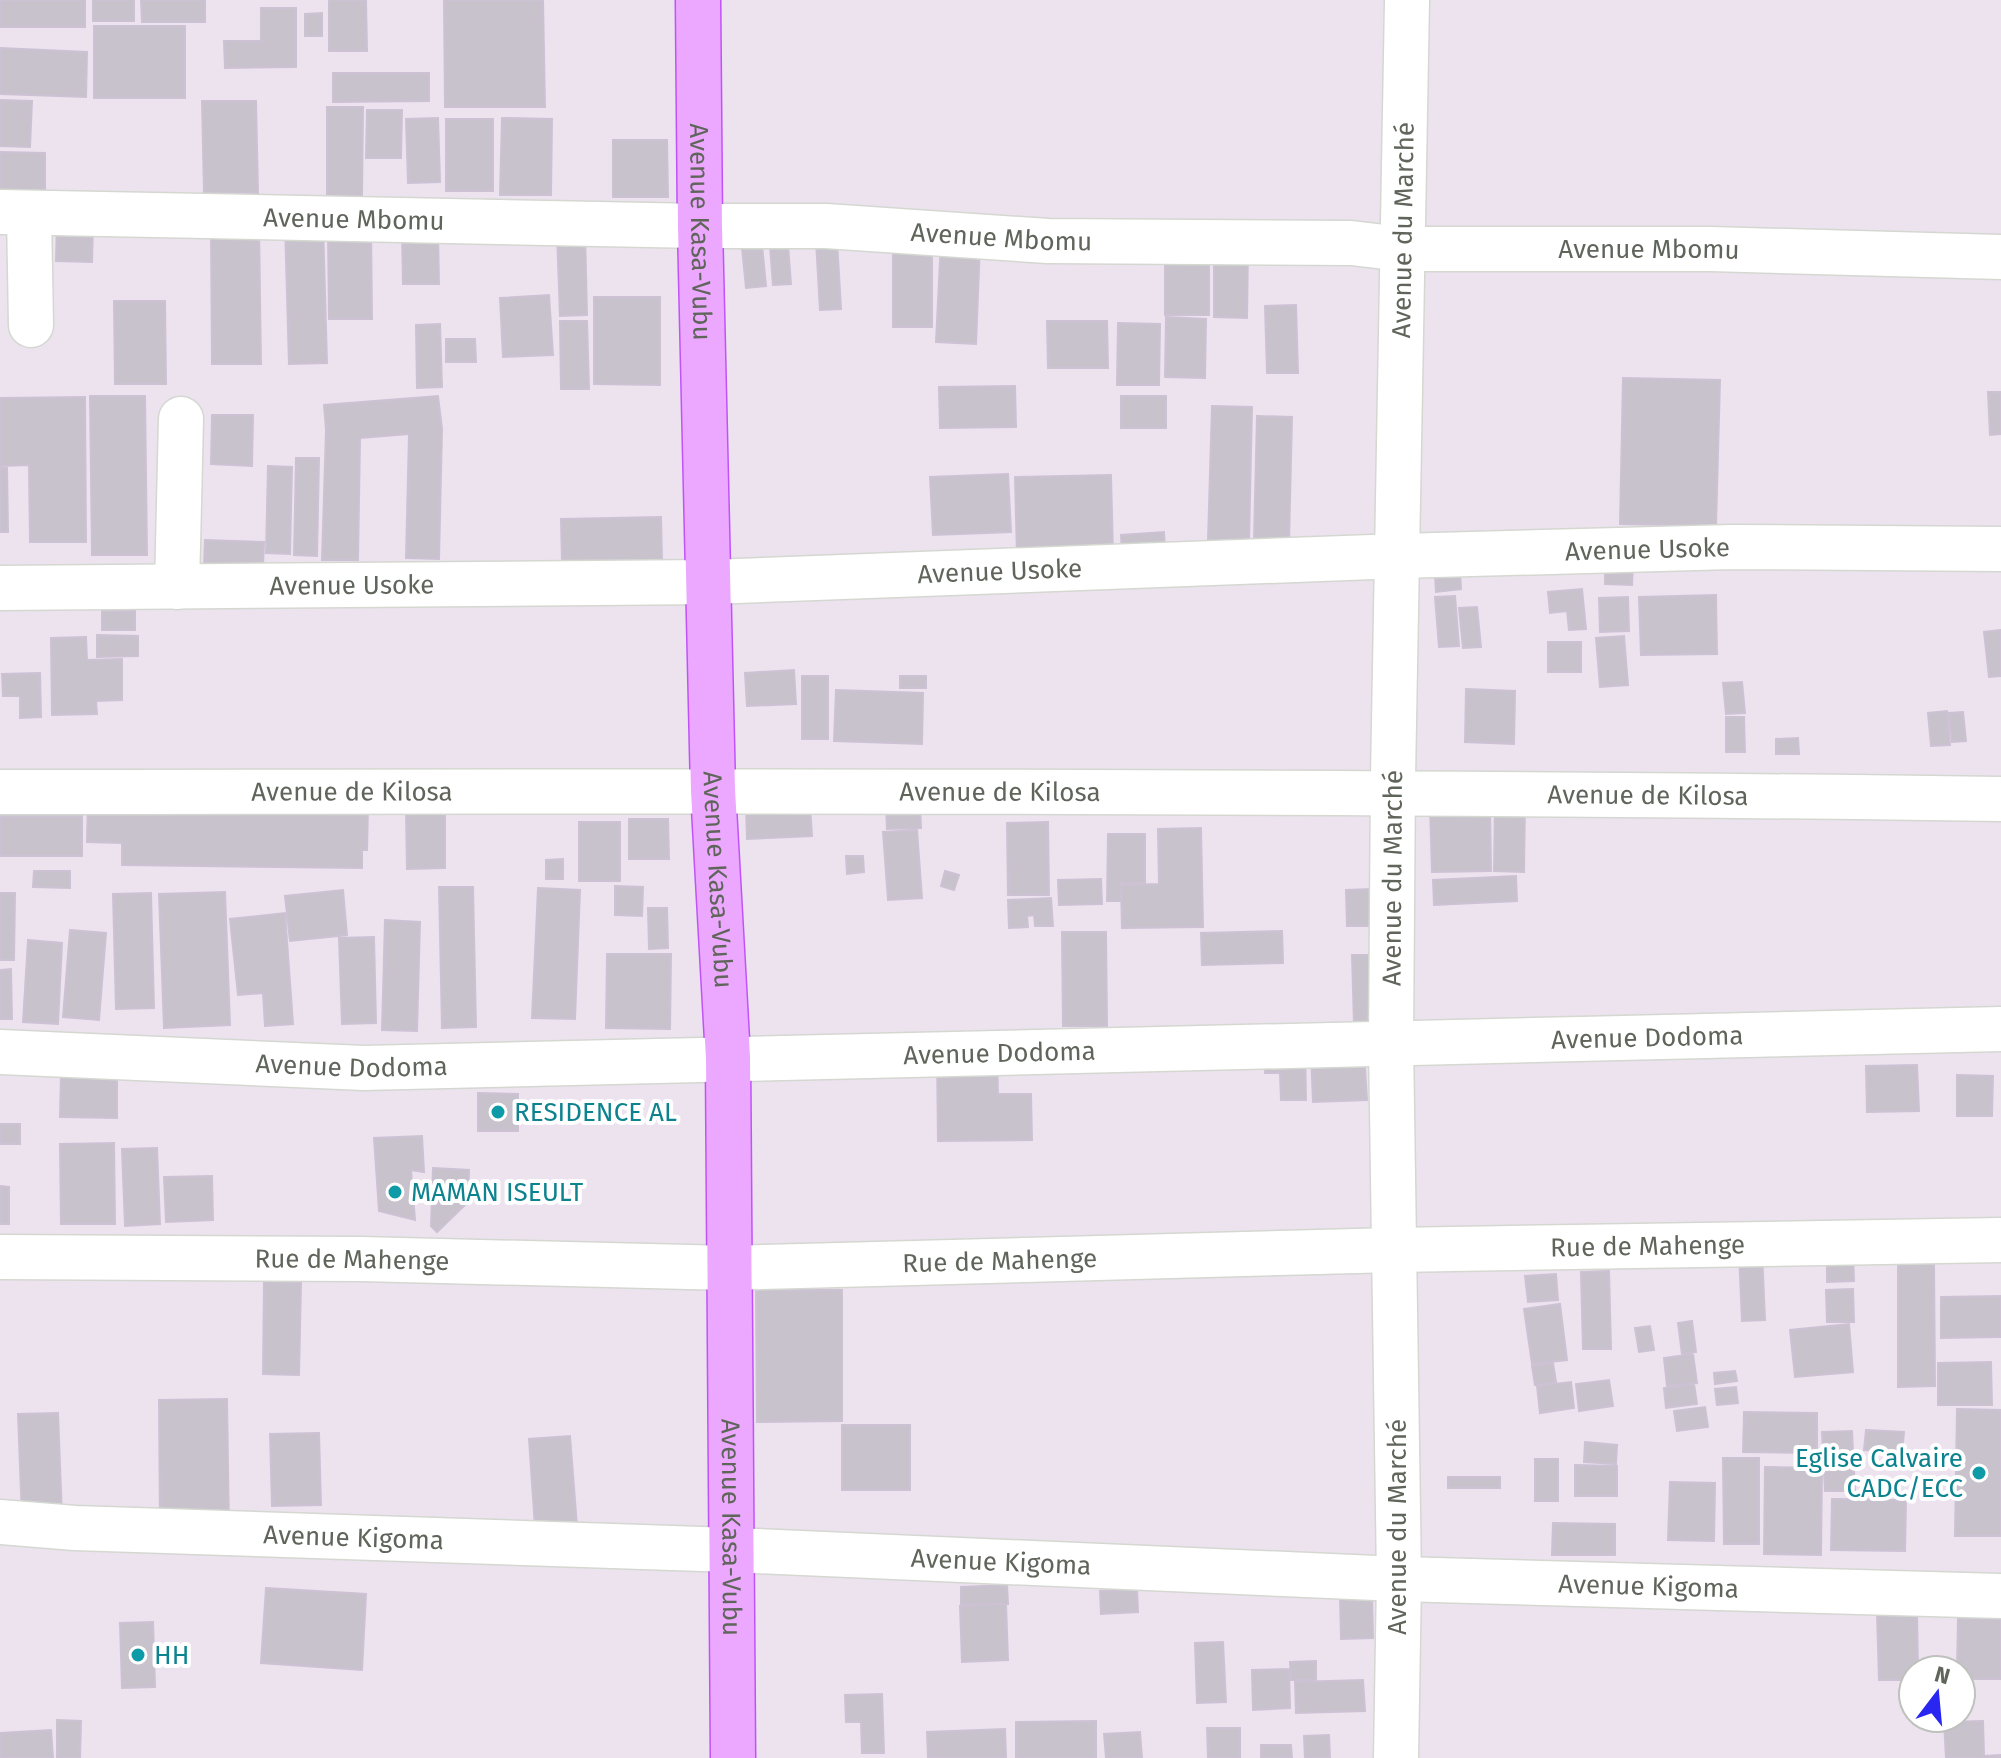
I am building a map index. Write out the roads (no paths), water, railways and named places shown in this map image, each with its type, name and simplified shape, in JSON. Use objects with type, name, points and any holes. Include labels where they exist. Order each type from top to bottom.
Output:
[{"type":"main road","name":"Avenue Kasa-Vubu","points":[[698,0],[713,790],[728,1058],[733,1758]]},
{"type":"street","name":"Avenue du Marché","points":[[1396,1758],[1399,1579],[1391,1042],[1407,0]]},
{"type":"street","name":"Avenue Mbomu","points":[[15,213],[826,226],[1048,241],[1351,243],[1402,249],[1710,249],[2001,257]]},
{"type":"street","points":[[15,213],[31,325]]},
{"type":"street","points":[[177,587],[181,419]]},
{"type":"street","name":"Avenue Usoke","points":[[0,588],[710,582],[1399,556],[1732,547],[2001,549]]},
{"type":"street","name":"Avenue de Kilosa","points":[[0,792],[1393,792],[2001,799]]},
{"type":"street","name":"Avenue Dodoma","points":[[0,1052],[364,1068],[2001,1029]]},
{"type":"street","name":"Rue de Mahenge","points":[[0,1257],[361,1259],[729,1268],[1394,1250],[2001,1240]]},
{"type":"street","name":"Avenue Kigoma","points":[[0,1522],[75,1528],[732,1550],[1399,1579],[2001,1596]]},
{"type":"place","name":"RESIDENCE AL","points":[[498,1112]]},
{"type":"place","name":"MAMAN ISEULT","points":[[395,1192]]},
{"type":"place","name":"Eglise Calvaire CADC/ECC","points":[[1979,1473]]},
{"type":"place","name":"HH","points":[[138,1655]]}]
